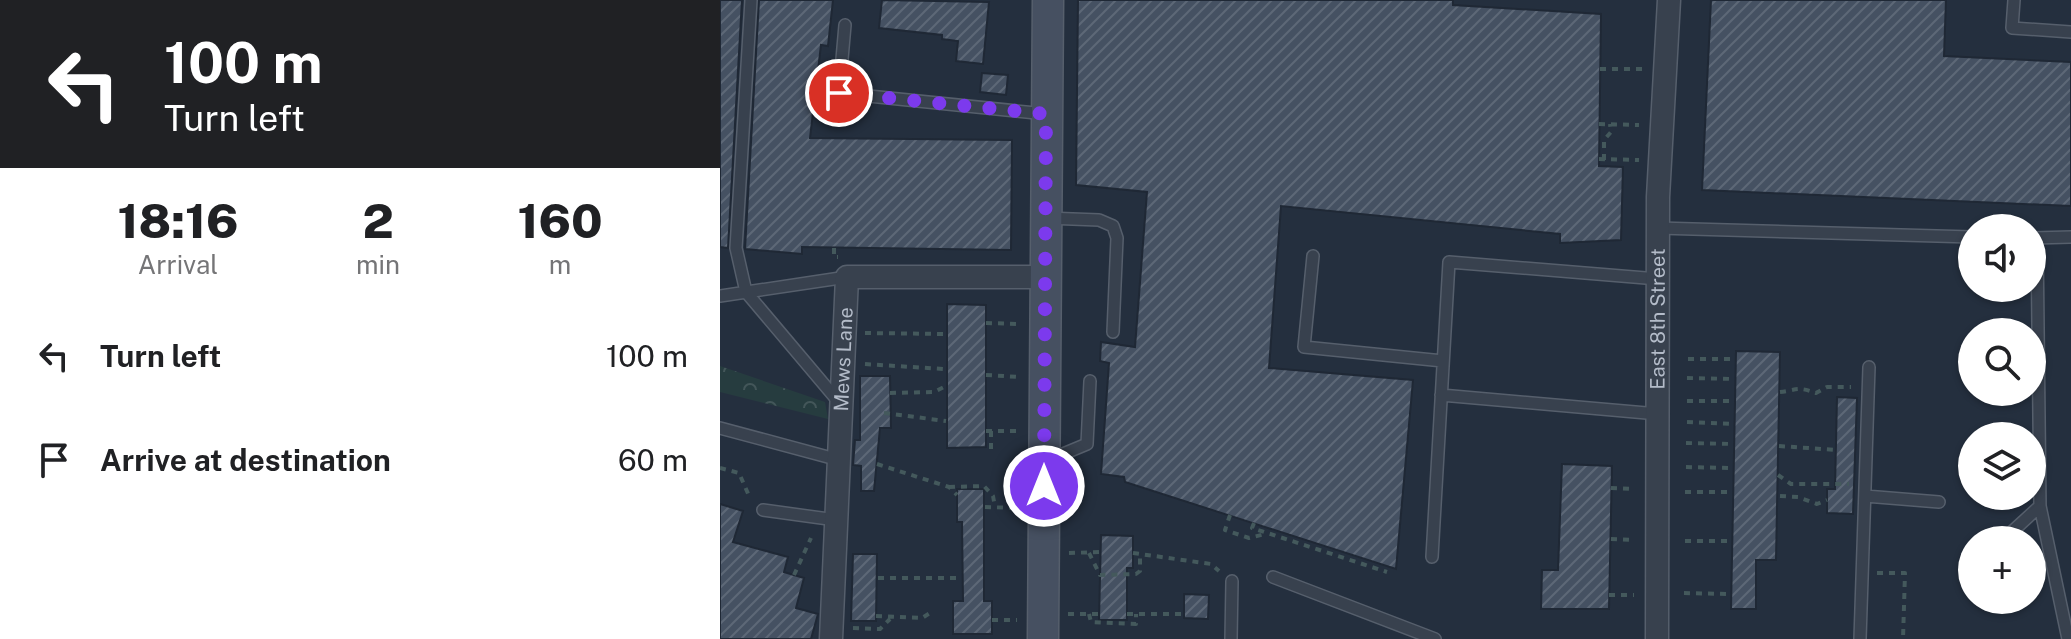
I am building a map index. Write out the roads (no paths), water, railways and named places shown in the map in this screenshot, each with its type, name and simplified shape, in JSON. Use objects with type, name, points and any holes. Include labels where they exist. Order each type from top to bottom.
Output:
[{"type":"street","points":[[1043,639],[1048,0]]},
{"type":"street","name":"East 8th Street","points":[[1657,639],[1658,228],[1669,0]]},
{"type":"street","name":"Mews Lane","points":[[831,633],[847,277],[1045,277]]},
{"type":"lane","points":[[751,0],[736,248],[746,292],[841,405]]},
{"type":"lane","points":[[2014,0],[2012,28],[2071,32]]},
{"type":"lane","points":[[845,25],[839,93],[1046,114]]},
{"type":"lane","points":[[1046,218],[1099,220],[1113,226],[1117,238],[1113,332]]},
{"type":"lane","points":[[1658,228],[1958,237]]},
{"type":"lane","points":[[2046,238],[2071,237]]},
{"type":"lane","points":[[1313,256],[1304,347],[1443,361]]},
{"type":"lane","points":[[1432,557],[1449,262],[1658,279]]},
{"type":"lane","points":[[720,296],[847,277]]},
{"type":"lane","points":[[2036,302],[2038,422]]},
{"type":"lane","points":[[1860,639],[1869,367]]},
{"type":"lane","points":[[1044,456],[1063,454],[1087,444],[1090,381]]},
{"type":"lane","points":[[1441,395],[1658,414]]},
{"type":"lane","points":[[720,428],[839,460]]},
{"type":"lane","points":[[1865,489],[1939,502]]},
{"type":"lane","points":[[763,510],[836,520]]},
{"type":"lane","points":[[2018,526],[2036,510]]},
{"type":"lane","points":[[2041,510],[2068,639]]},
{"type":"lane","points":[[1273,577],[1435,639]]},
{"type":"lane","points":[[1231,639],[1232,581]]}]
